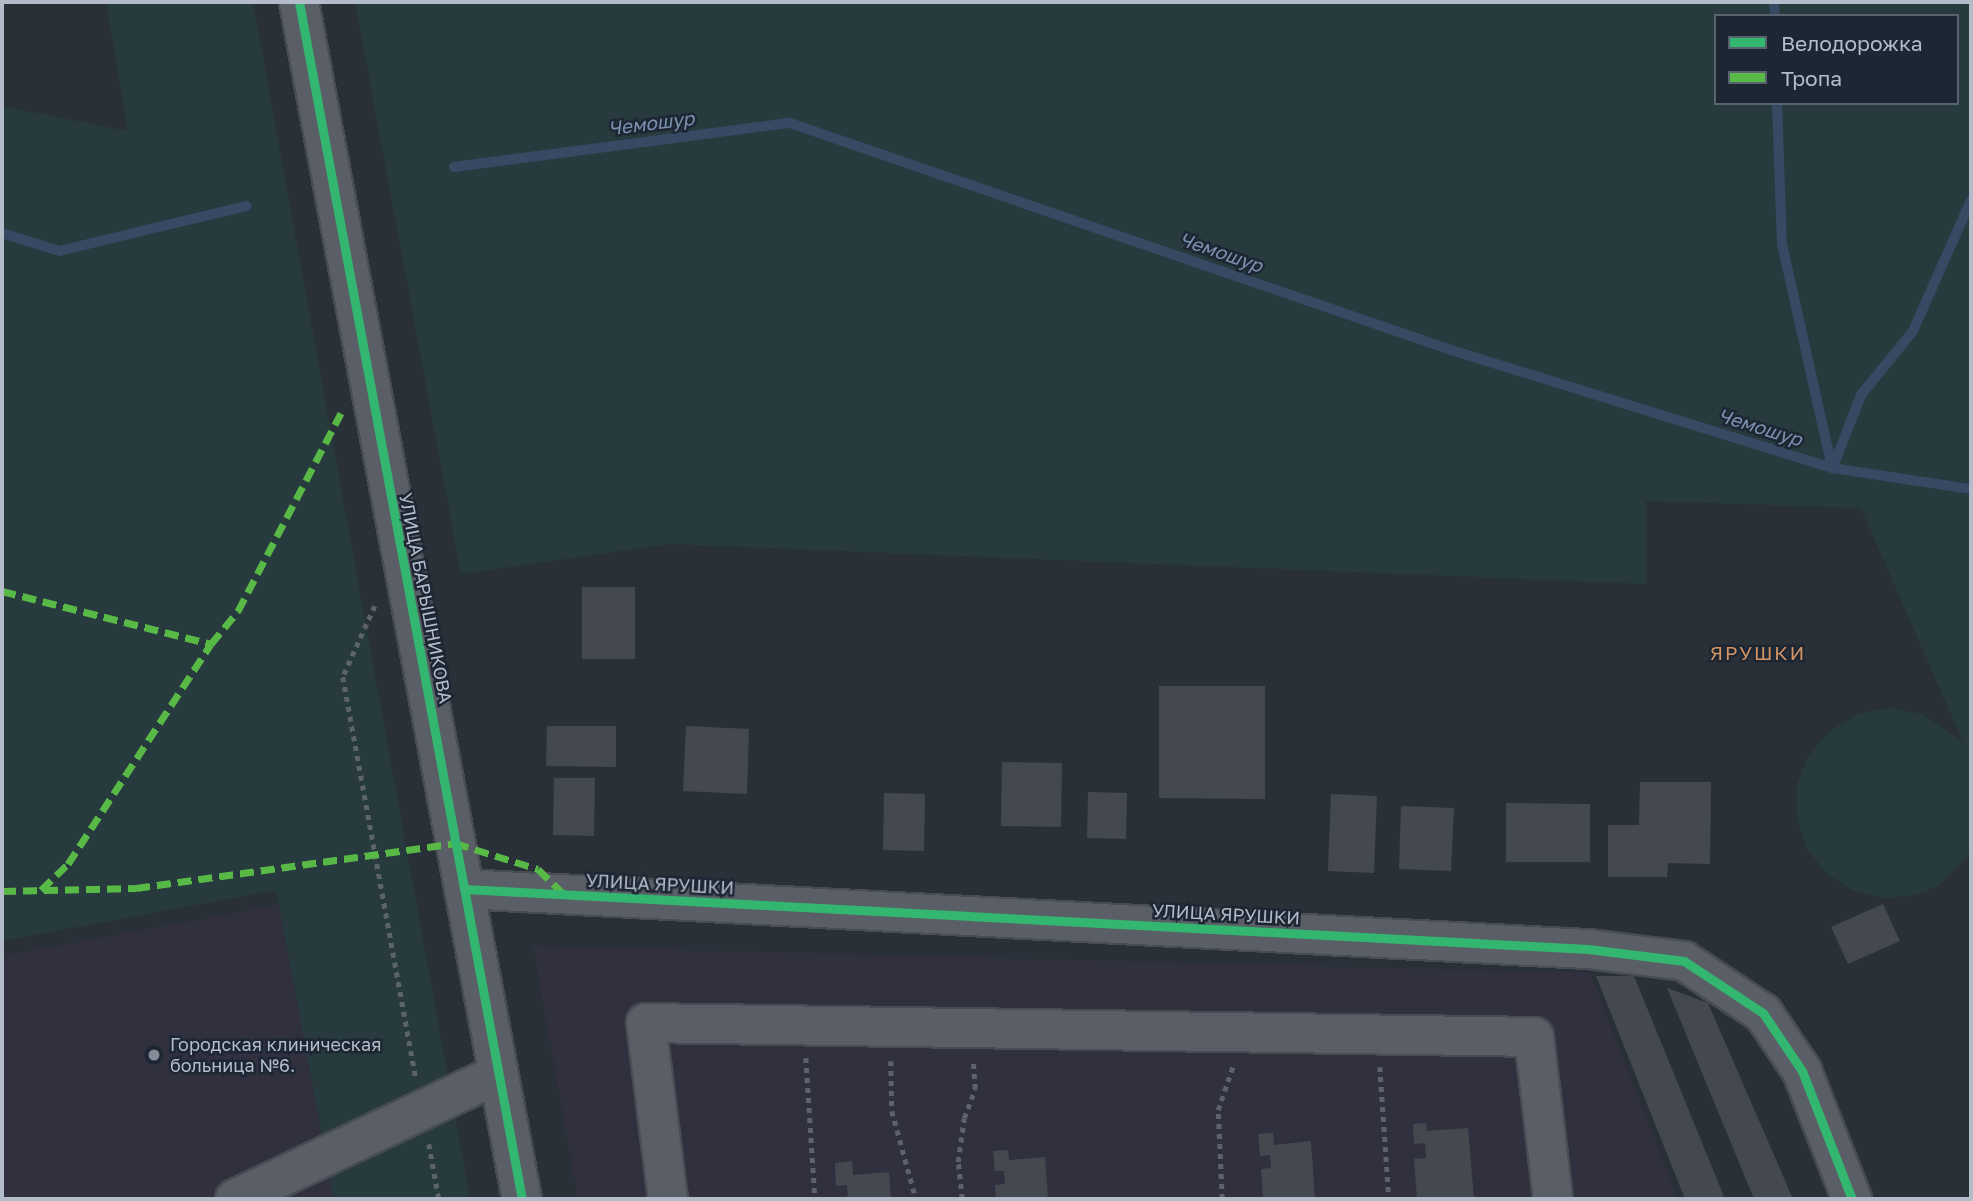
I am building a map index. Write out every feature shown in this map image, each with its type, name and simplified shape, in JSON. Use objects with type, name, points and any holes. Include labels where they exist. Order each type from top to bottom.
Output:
[{"type":"street","name":"УЛИЦА БАРЫШНИКОВА","points":[[299,2],[522,1199]]},
{"type":"street","name":"УЛИЦА ЯРУШКИ","points":[[464,889],[1588,949],[1684,961],[1763,1013],[1802,1071],[1852,1199]]},
{"type":"street","points":[[667,1199],[646,1023],[1534,1037],[1553,1199]]},
{"type":"street","points":[[235,1199],[422,1107],[498,1074]]},
{"type":"path","points":[[373,594],[375,607],[343,677],[439,1199]]},
{"type":"path","points":[[804,1026],[815,1199]]},
{"type":"path","points":[[901,1027],[891,1063],[892,1111],[916,1199]]},
{"type":"path","points":[[954,1028],[972,1056],[975,1089],[964,1118],[958,1162],[962,1199]]},
{"type":"path","points":[[1222,1199],[1218,1110],[1244,1032]]},
{"type":"path","points":[[1378,1035],[1389,1199]]},
{"type":"shaded area","name":"Городская клиническая больница №6.","points":[[279,905],[334,1199],[2,1199],[2,956]]},
{"type":"shaded area","points":[[533,946],[1590,973],[1678,1199],[578,1199]]},
{"type":"green space","points":[[106,2],[253,2],[470,1199],[334,1199],[276,890],[2,941],[2,106],[128,131]]},
{"type":"green space","points":[[355,2],[1971,2],[1971,852],[1938,886],[1910,896],[1881,898],[1852,890],[1827,874],[1807,849],[1797,818],[1797,785],[1809,755],[1831,730],[1859,714],[1891,708],[1923,714],[1963,742],[1861,508],[1646,501],[1646,584],[670,544],[461,574]]},
{"type":"building","points":[[582,587],[635,587],[635,659],[582,659]]},
{"type":"building","points":[[1159,686],[1265,686],[1265,799],[1159,798]]},
{"type":"building","points":[[547,726],[616,726],[616,767],[546,766]]},
{"type":"building","points":[[686,726],[749,729],[747,794],[683,791]]},
{"type":"building","points":[[1002,762],[1062,763],[1061,827],[1001,826]]},
{"type":"building","points":[[554,778],[595,778],[594,836],[553,835]]},
{"type":"building","points":[[1640,782],[1711,782],[1710,864],[1668,863],[1667,877],[1608,877],[1608,825],[1639,825]]},
{"type":"building","points":[[1088,792],[1127,793],[1126,839],[1087,838]]},
{"type":"building","points":[[884,793],[925,794],[924,851],[883,850]]},
{"type":"building","points":[[1331,794],[1377,796],[1374,873],[1328,871]]},
{"type":"building","points":[[1506,803],[1590,804],[1590,862],[1506,862]]},
{"type":"building","points":[[1401,806],[1454,808],[1451,871],[1399,869]]},
{"type":"building","points":[[1883,904],[1900,941],[1848,964],[1831,927]]},
{"type":"building","points":[[1596,976],[1634,976],[1725,1199],[1685,1199]]},
{"type":"building","points":[[1667,988],[1708,1003],[1793,1199],[1754,1199]]},
{"type":"building","points":[[1426,1123],[1427,1131],[1468,1128],[1474,1199],[1417,1199],[1414,1159],[1426,1158],[1425,1143],[1414,1144],[1413,1124]]},
{"type":"building","points":[[1273,1133],[1274,1145],[1311,1141],[1315,1199],[1263,1199],[1261,1169],[1271,1168],[1270,1155],[1260,1156],[1258,1134]]},
{"type":"building","points":[[1008,1150],[1009,1160],[1045,1157],[1048,1199],[996,1199],[995,1185],[1005,1184],[1004,1171],[995,1171],[993,1151]]},
{"type":"building","points":[[852,1161],[853,1175],[889,1172],[891,1199],[837,1199],[848,1196],[847,1185],[836,1186],[835,1163]]},
{"type":"waterway","points":[[1774,2],[1775,14]]},
{"type":"waterway","points":[[1777,105],[1782,244],[1832,468]]},
{"type":"waterway","name":"Чемошур","points":[[454,167],[790,123],[1451,350],[1832,468],[1971,489]]},
{"type":"waterway","points":[[1833,467],[1861,395],[1913,331],[1971,200]]},
{"type":"waterway","name":"Чемошур","points":[[2,233],[59,251],[247,206]]},
{"type":"marked path","points":[[2,591],[211,644],[238,611],[341,413]]},
{"type":"marked path","points":[[41,890],[68,864],[211,644]]},
{"type":"marked path","points":[[2,891],[136,888],[455,843],[538,869],[565,895]]},
{"type":"cycle path","points":[[299,2],[522,1199]]},
{"type":"cycle path","points":[[464,889],[1588,949],[1684,961],[1763,1013],[1802,1071],[1852,1199]]},
{"type":"place","name":"Городская клиническая больница №6.","points":[[154,1055]]},
{"type":"district","name":"ЯРУШКИ","points":[[1758,653]]}]
